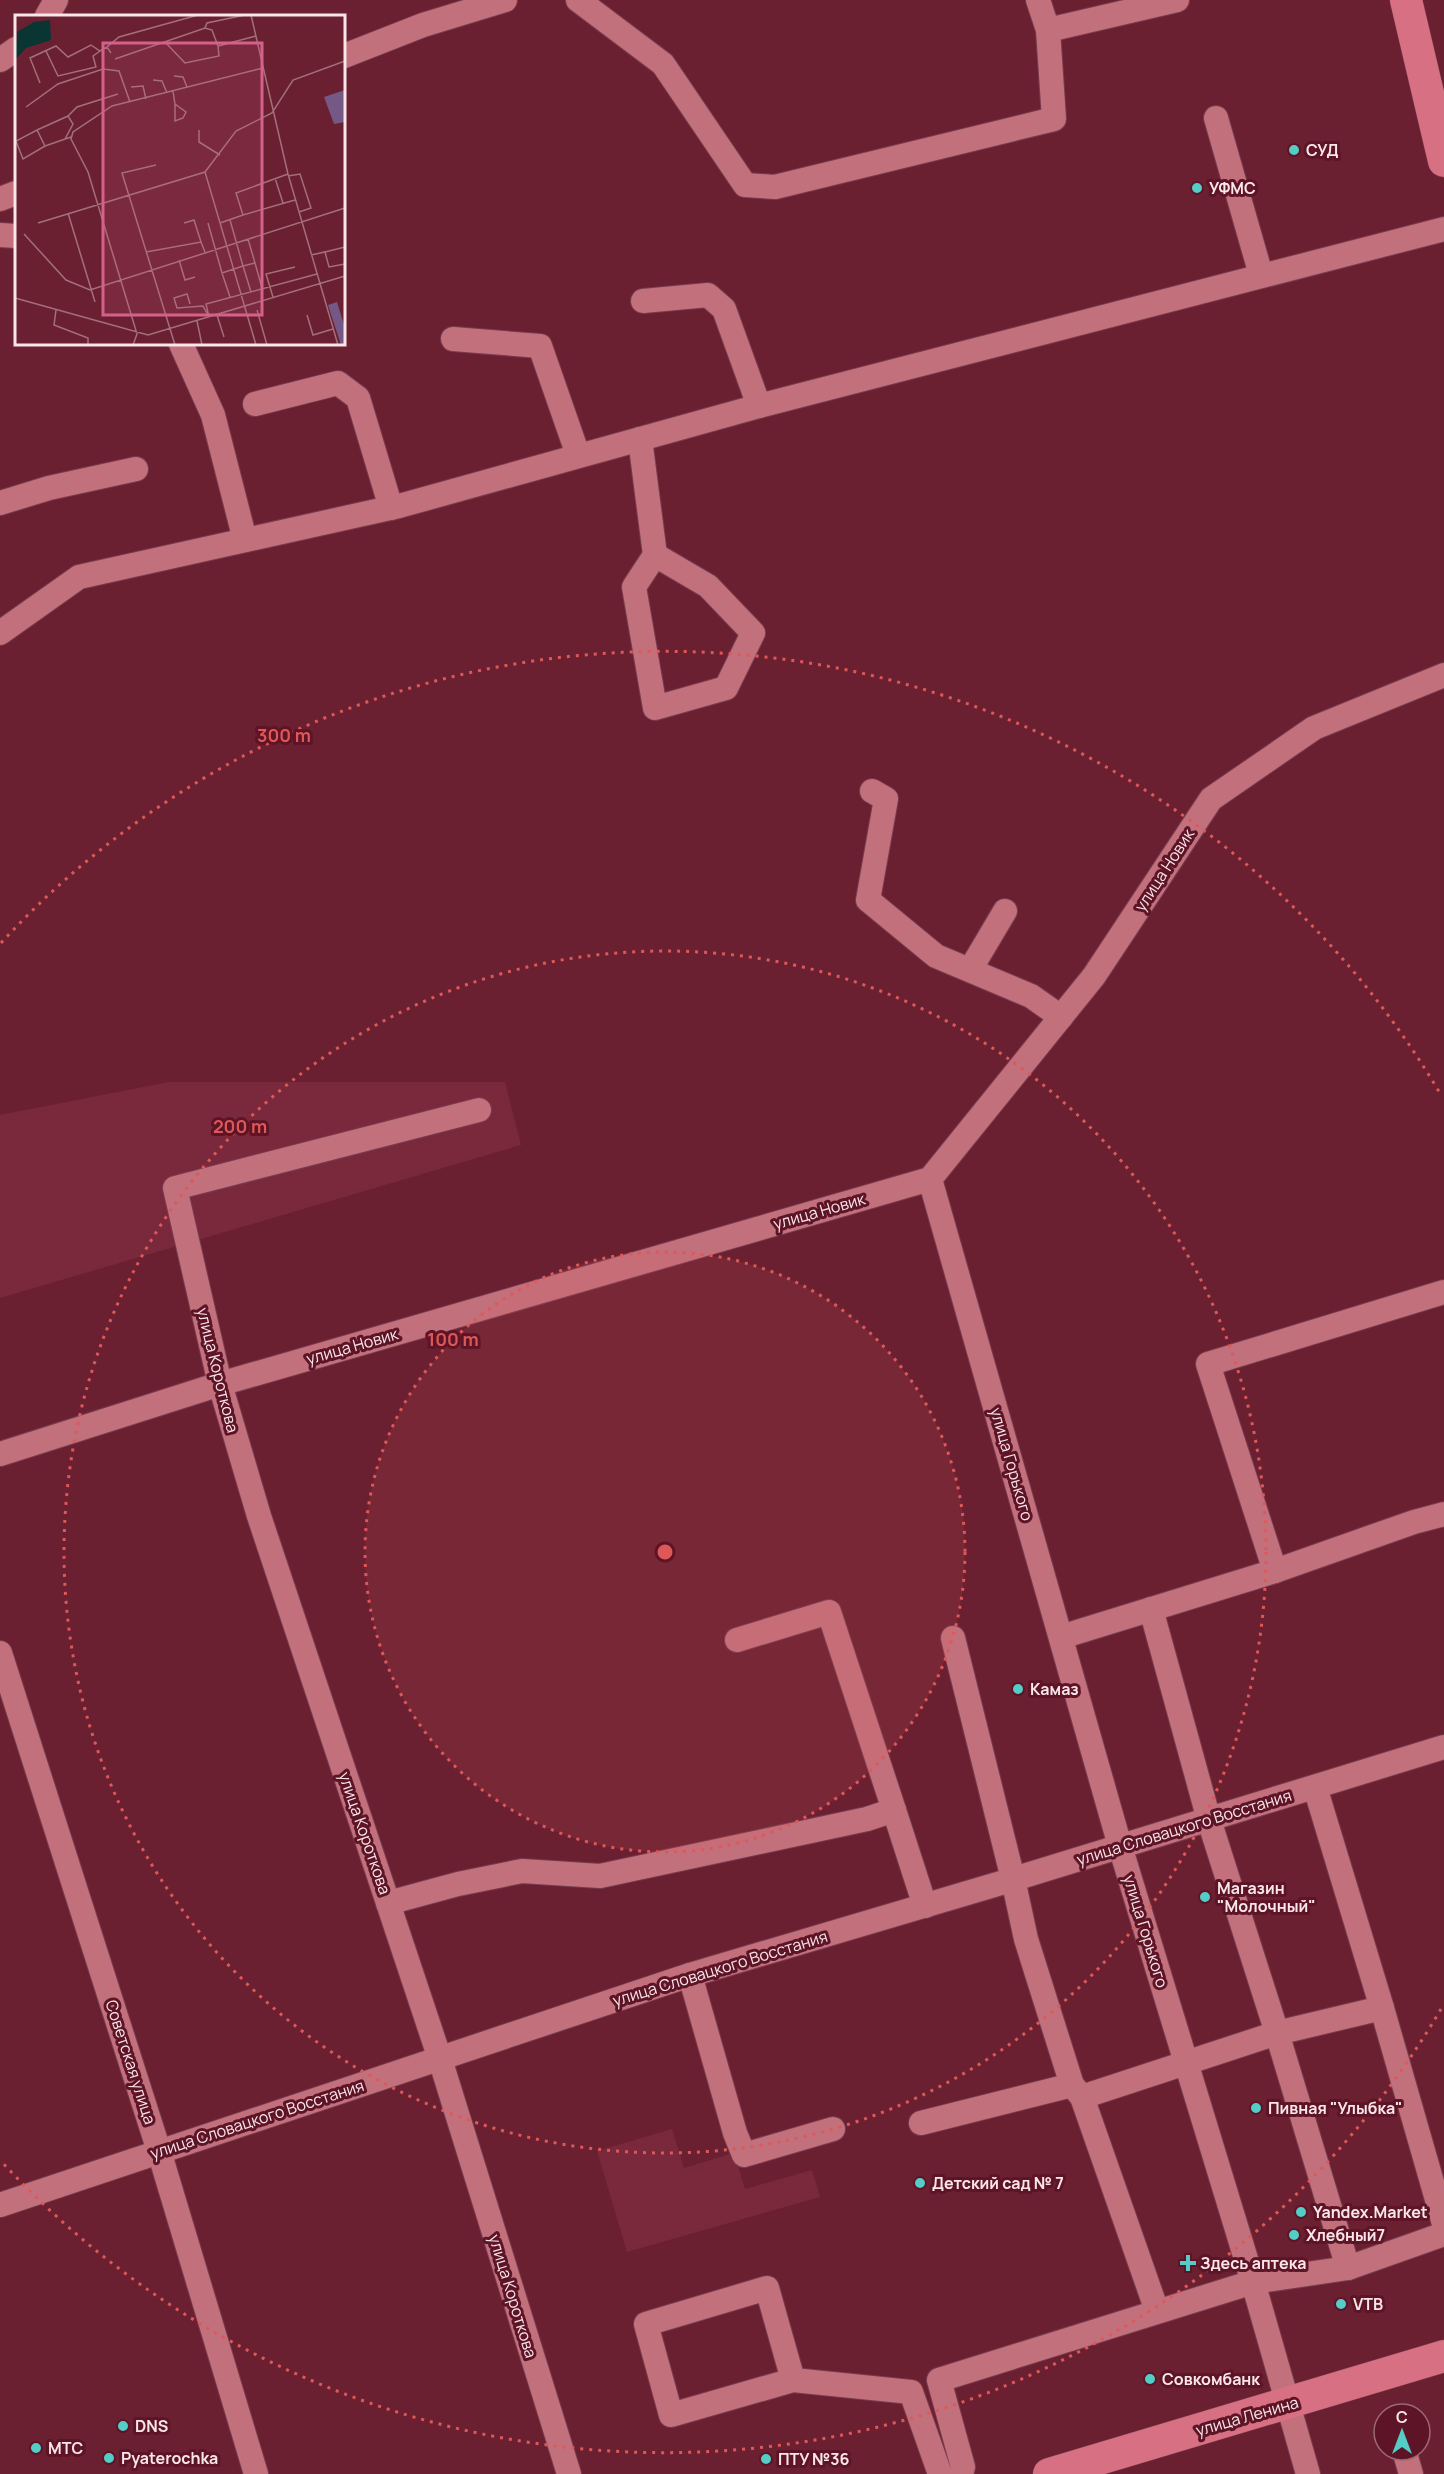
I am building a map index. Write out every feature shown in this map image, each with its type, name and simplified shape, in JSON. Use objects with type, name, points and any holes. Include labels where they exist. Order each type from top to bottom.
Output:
[{"type":"main road","points":[[1406,0],[1444,161]]},
{"type":"main road","name":"улица Ленина","points":[[1049,2474],[1444,2356]]},
{"type":"street","points":[[48,15],[56,0]]},
{"type":"street","points":[[345,56],[423,25],[506,0]]},
{"type":"street","points":[[578,0],[663,64],[745,185],[775,187],[1054,118],[1048,30],[1038,0]]},
{"type":"street","points":[[1048,30],[1176,0]]},
{"type":"street","points":[[0,60],[15,50]]},
{"type":"street","points":[[1216,117],[1261,275]]},
{"type":"street","points":[[0,199],[15,193]]},
{"type":"street","points":[[0,633],[79,577],[391,508],[759,406],[1444,229]]},
{"type":"street","points":[[0,235],[15,236]]},
{"type":"street","points":[[643,301],[708,295],[724,309],[759,406]]},
{"type":"street","points":[[453,339],[540,345],[578,455]]},
{"type":"street","points":[[181,345],[213,415],[245,540]]},
{"type":"street","points":[[255,404],[338,383],[358,398],[391,508]]},
{"type":"street","points":[[640,439],[655,555],[634,587],[655,708],[726,688],[753,633],[708,586],[655,555]]},
{"type":"street","points":[[0,503],[49,488],[136,468]]},
{"type":"street","name":"улица Новик","points":[[0,1454],[220,1384],[930,1179],[1094,976],[1211,799],[1314,728],[1444,675]]},
{"type":"street","points":[[872,791],[886,799],[868,900],[936,956],[1031,996],[1061,1017]]},
{"type":"street","points":[[970,970],[1005,911]]},
{"type":"street","name":"улица Короткова","points":[[479,1110],[175,1188],[220,1384],[259,1516],[440,2059],[569,2474]]},
{"type":"street","name":"улица Горького","points":[[930,1179],[1120,1846],[1253,2282],[1308,2474]]},
{"type":"street","points":[[1275,1571],[1208,1364],[1444,1292]]},
{"type":"street","points":[[1061,1637],[1275,1571],[1414,1522],[1444,1514]]},
{"type":"street","points":[[1151,1609],[1209,1820],[1277,2033],[1348,2268]]},
{"type":"street","points":[[737,1640],[830,1612],[925,1906]]},
{"type":"street","points":[[954,1638],[1026,1939],[1077,2091],[1157,2311]]},
{"type":"street","name":"Советская улица","points":[[0,1653],[159,2151],[256,2474]]},
{"type":"street","name":"улица Словацкого Восстания","points":[[0,2205],[690,1976],[1444,1747]]},
{"type":"street","points":[[1315,1787],[1444,2224]]},
{"type":"street","points":[[388,1903],[458,1884],[522,1871],[600,1876],[867,1819],[894,1810]]},
{"type":"street","points":[[690,1976],[735,2133],[744,2155],[833,2128]]},
{"type":"street","points":[[921,2122],[1077,2091],[1185,2064],[1277,2033],[1382,2008]]},
{"type":"street","points":[[961,2474],[963,2467],[939,2380],[1253,2282],[1348,2268],[1444,2234]]},
{"type":"street","points":[[793,2380],[767,2288],[646,2324],[671,2415],[793,2380],[912,2392],[940,2474]]},
{"type":"shaded area","points":[[169,1082],[505,1082],[521,1145],[0,1298],[0,1115]]},
{"type":"shaded area","points":[[672,2129],[684,2168],[734,2153],[745,2189],[812,2170],[820,2197],[627,2252],[597,2151]]},
{"type":"place","name":"СУД","points":[[1294,150]]},
{"type":"place","name":"УФМС","points":[[1197,188]]},
{"type":"place","name":"Камаз","points":[[1018,1689]]},
{"type":"place","name":"Магазин \"Молочный\"","points":[[1205,1897]]},
{"type":"place","name":"Пивная \"Улыбка\"","points":[[1256,2108]]},
{"type":"place","name":"Детский сад № 7","points":[[920,2183]]},
{"type":"place","name":"Yandex.Market","points":[[1301,2212]]},
{"type":"place","name":"Хлебный7","points":[[1294,2235]]},
{"type":"place","name":"Здесь аптека","points":[[1188,2263]]},
{"type":"place","name":"VTB","points":[[1341,2304]]},
{"type":"place","name":"Совкомбанк","points":[[1150,2379]]},
{"type":"place","name":"DNS","points":[[123,2426]]},
{"type":"place","name":"МТС","points":[[36,2448]]},
{"type":"place","name":"Pyaterochka","points":[[109,2458]]},
{"type":"place","name":"ПТУ №36","points":[[766,2459]]}]
